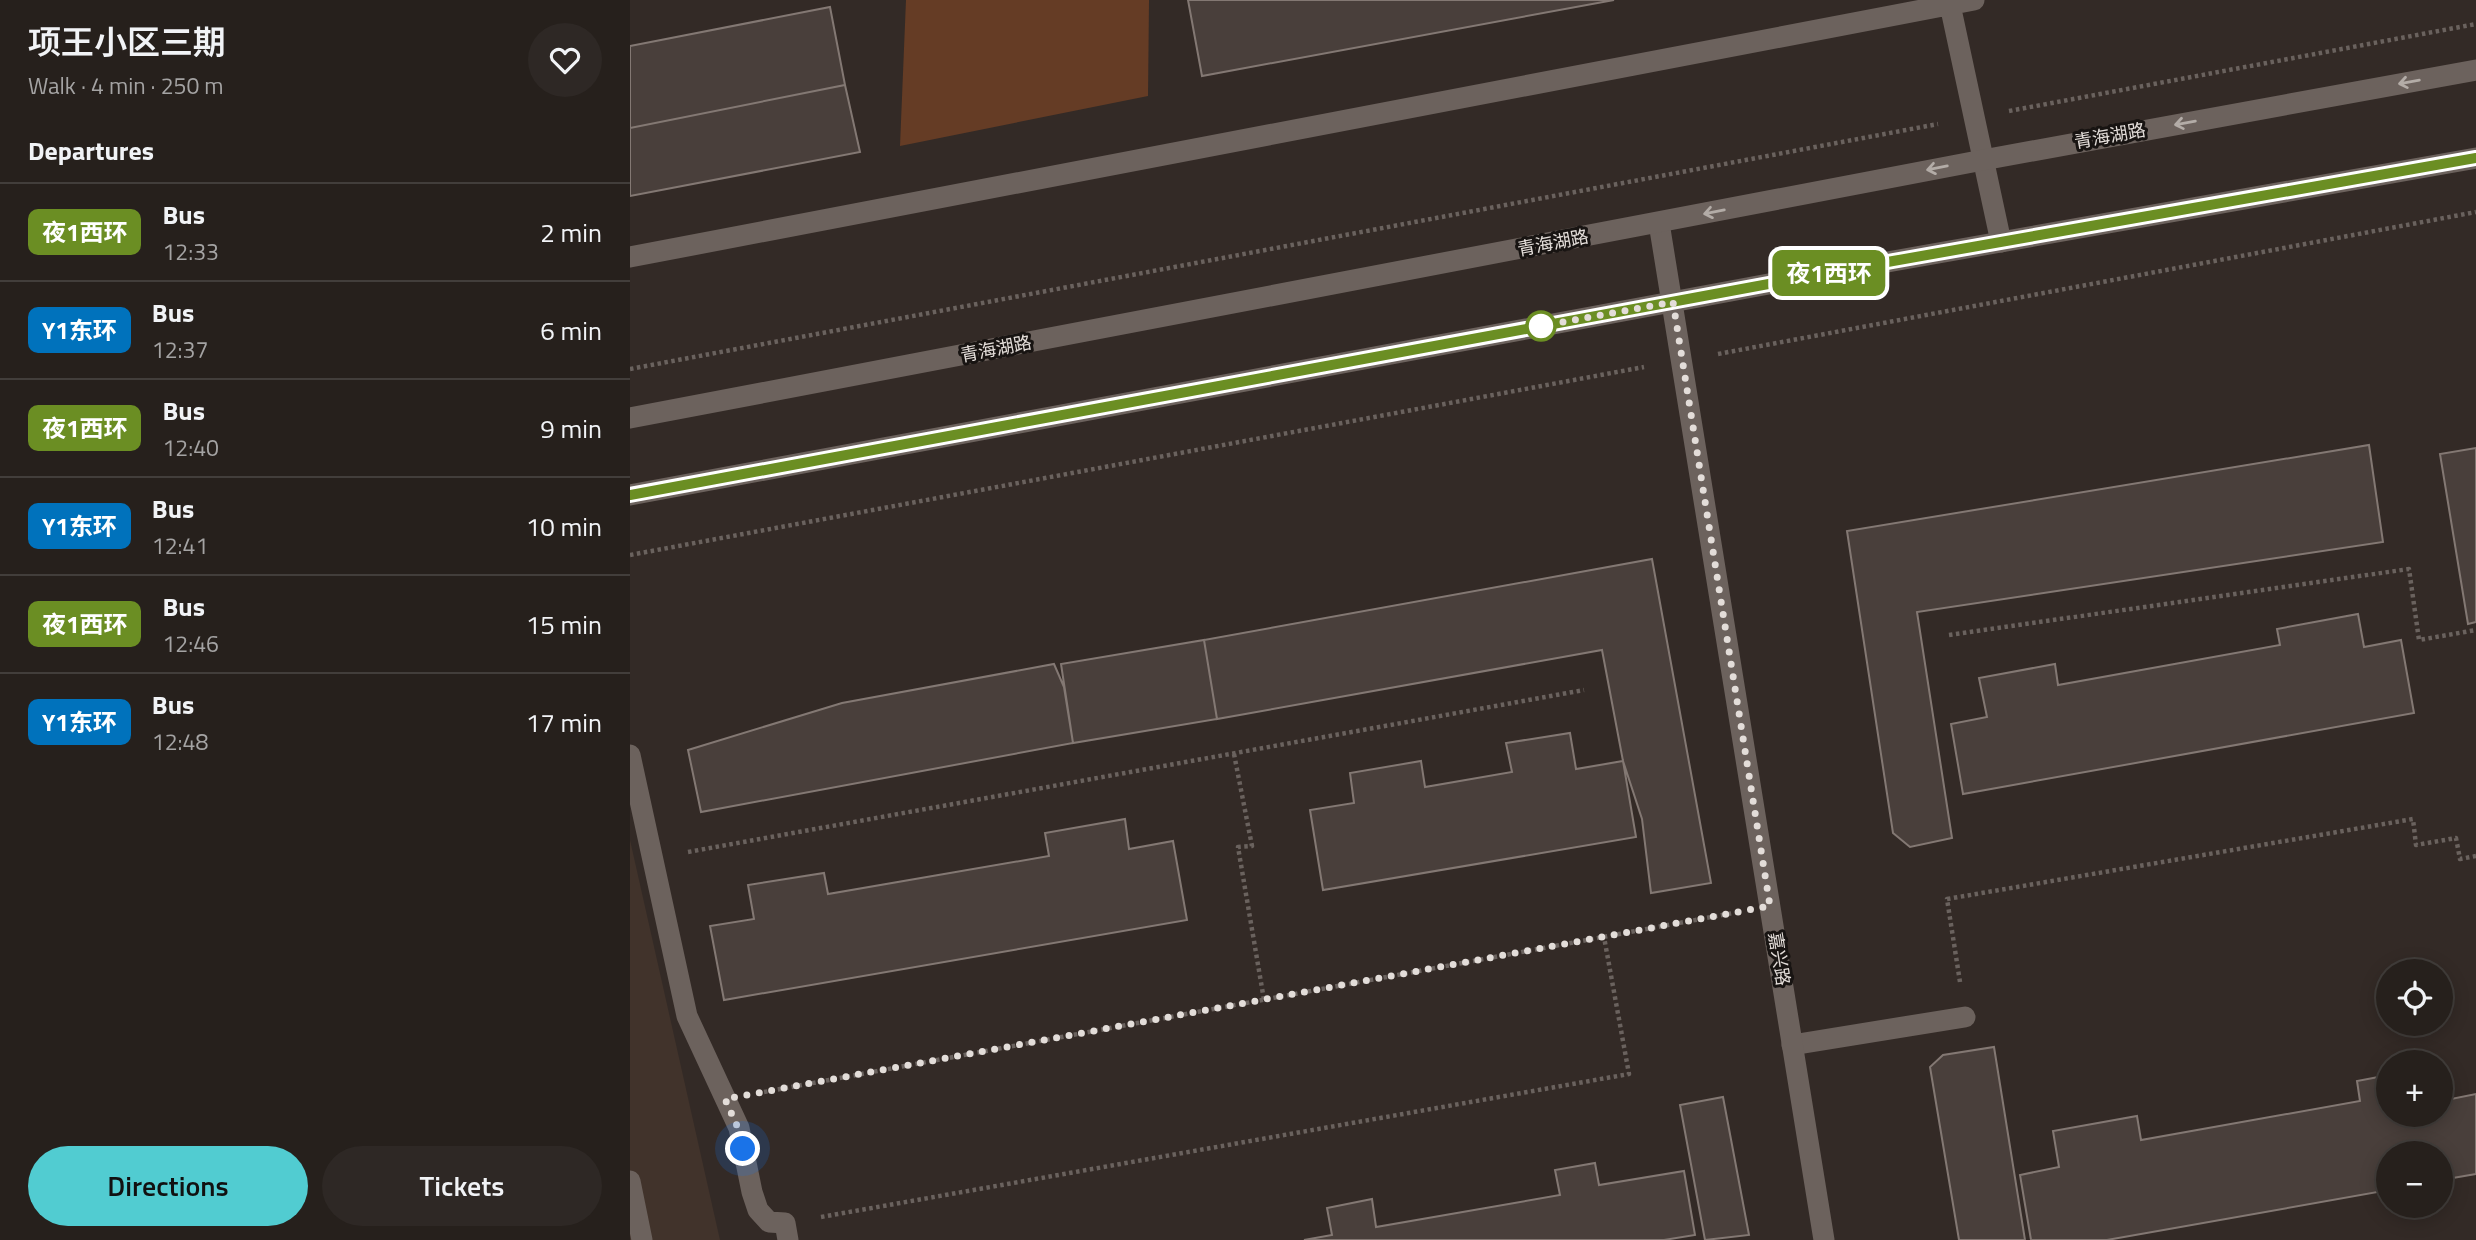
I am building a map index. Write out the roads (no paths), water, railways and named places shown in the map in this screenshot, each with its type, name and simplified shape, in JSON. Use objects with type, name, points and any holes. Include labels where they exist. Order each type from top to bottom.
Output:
[{"type":"main road","points":[[630,257],[1949,2],[1974,0]]},
{"type":"main road","points":[[1949,2],[2001,242]]},
{"type":"main road","name":"青海湖路","points":[[630,418],[1983,160],[2476,69]]},
{"type":"main road","points":[[630,495],[2001,242],[2476,158]]},
{"type":"main road","name":"嘉兴路","points":[[1659,223],[1824,1240]]},
{"type":"main road","points":[[630,755],[687,1016],[738,1128],[758,1210],[769,1222],[787,1232]]},
{"type":"main road","points":[[1792,1045],[1965,1017]]},
{"type":"main road","points":[[630,1181],[642,1240]]}]
